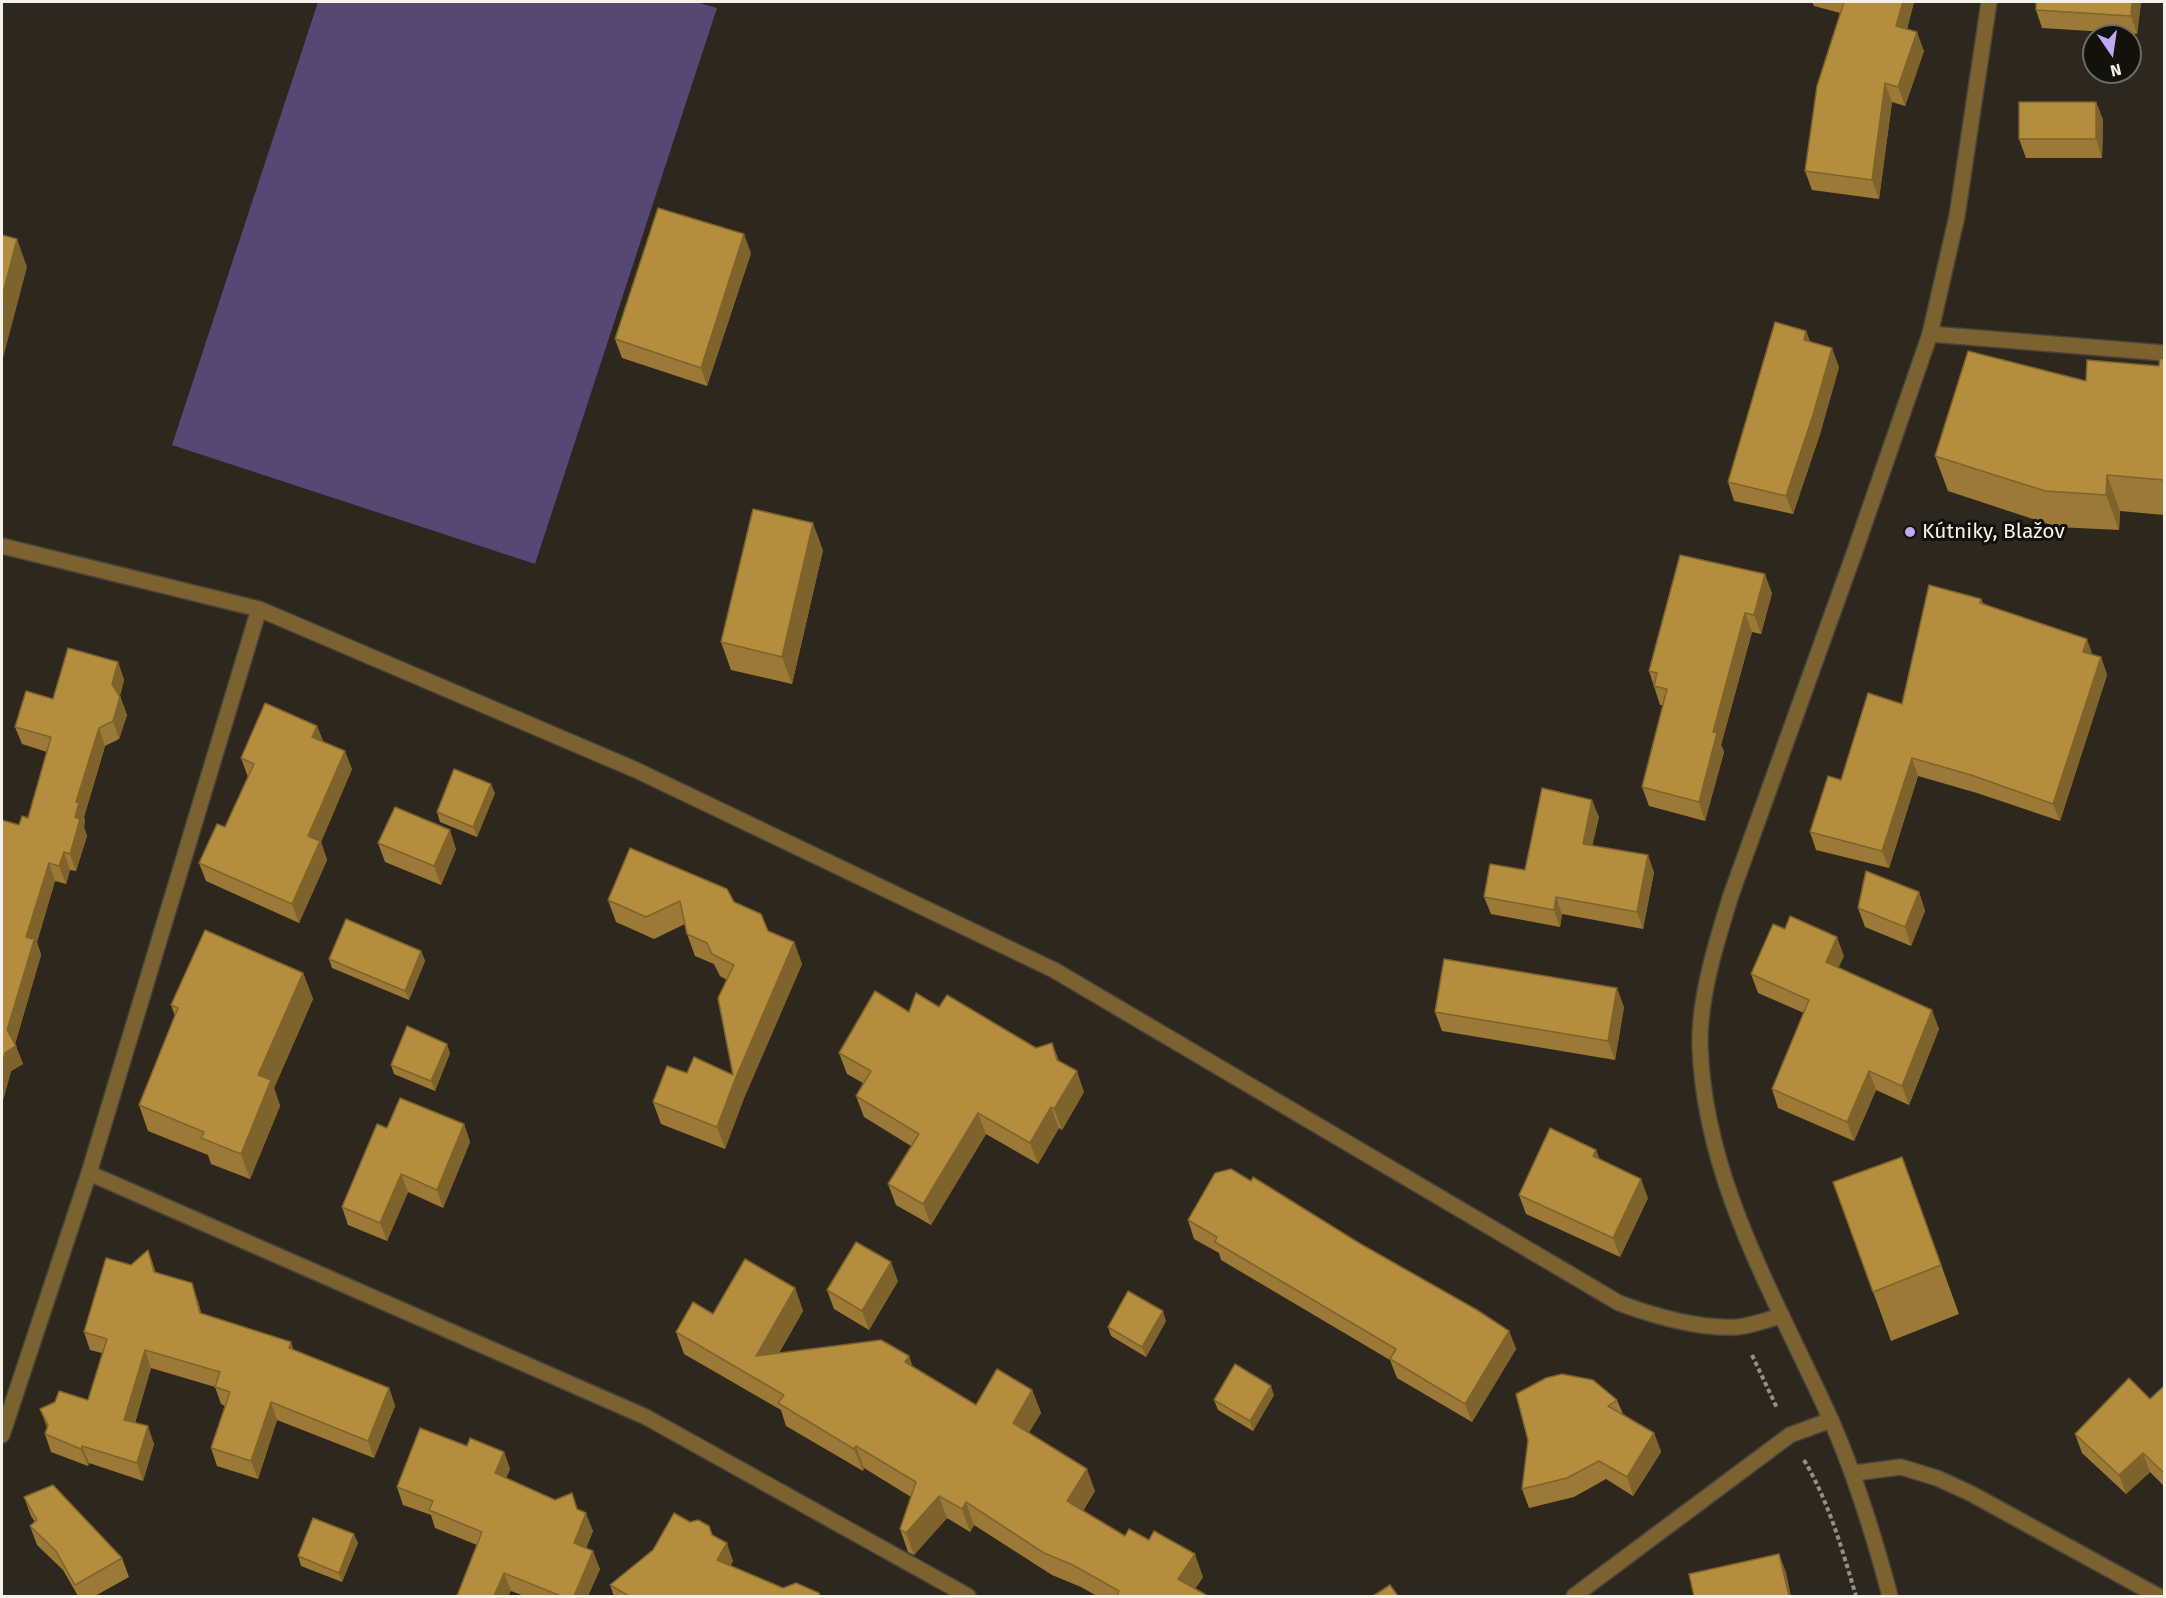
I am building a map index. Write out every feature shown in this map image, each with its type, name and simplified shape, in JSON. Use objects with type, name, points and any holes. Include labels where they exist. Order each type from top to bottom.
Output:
[{"type":"street","points":[[1890,1596],[1854,1473],[1737,1218],[1710,1125],[1702,1075],[1700,1043],[1715,948],[1731,895],[1857,548],[1930,334],[1957,216],[1989,2]]},
{"type":"street","points":[[1930,334],[2164,353]]},
{"type":"street","points":[[2,546],[259,609],[636,770],[1054,969],[1619,1304],[1652,1315],[1714,1326],[1739,1327],[1782,1316]]},
{"type":"street","points":[[2,1435],[88,1173],[259,609]]},
{"type":"street","points":[[88,1173],[646,1417],[968,1596]]},
{"type":"street","points":[[1574,1596],[1790,1435],[1831,1420]]},
{"type":"street","points":[[1854,1473],[1901,1467],[1936,1478],[1970,1493],[2158,1596]]},
{"type":"shaded area","points":[[318,2],[696,2],[717,8],[535,564],[172,445]]},
{"type":"building","points":[[1844,2],[1903,2],[1896,26],[1917,32],[1898,87],[1885,83],[1872,180],[1805,171],[1817,86]]},
{"type":"building","points":[[2036,2],[2132,2],[2131,16],[2036,10]]},
{"type":"building","points":[[2019,102],[2096,102],[2096,139],[2019,139]]},
{"type":"building","points":[[658,208],[744,234],[701,368],[615,339]]},
{"type":"building","points":[[2,235],[17,239],[2,297]]},
{"type":"building","points":[[1775,322],[1806,331],[1804,340],[1832,348],[1786,496],[1728,482]]},
{"type":"building","points":[[1968,351],[2086,381],[2087,360],[2159,366],[2160,358],[2164,359],[2164,480],[2107,475],[2106,495],[2045,491],[1935,456]]},
{"type":"building","points":[[753,509],[813,523],[782,657],[721,642]]},
{"type":"building","points":[[1680,555],[1765,574],[1754,615],[1745,613],[1713,732],[1717,733],[1699,802],[1642,787],[1667,689],[1654,686],[1657,673],[1649,671]]},
{"type":"building","points":[[1929,585],[1981,599],[1980,603],[2087,639],[2083,652],[2101,657],[2053,804],[1971,775],[1912,758],[1882,851],[1810,832],[1828,776],[1841,780],[1868,693],[1902,704]]},
{"type":"building","points":[[68,648],[118,662],[112,684],[120,697],[113,721],[99,728],[76,802],[79,803],[75,817],[80,819],[70,854],[64,852],[59,866],[49,863],[26,937],[32,939],[35,937],[7,1030],[16,1046],[5,1053],[2,1065],[2,820],[19,825],[22,816],[28,818],[51,737],[15,727],[26,691],[53,699]]},
{"type":"building","points":[[265,703],[317,726],[312,737],[345,751],[308,836],[320,841],[292,904],[199,863],[217,824],[225,827],[254,764],[241,758]]},
{"type":"building","points":[[454,769],[491,784],[473,827],[437,812]]},
{"type":"building","points":[[1542,788],[1592,800],[1583,844],[1648,855],[1637,912],[1556,897],[1554,910],[1484,897],[1490,864],[1525,870]]},
{"type":"building","points":[[395,807],[450,830],[434,866],[378,843]]},
{"type":"building","points":[[630,848],[727,889],[734,902],[761,914],[768,931],[794,942],[717,1127],[653,1102],[667,1066],[687,1073],[694,1057],[733,1075],[718,998],[734,965],[712,954],[707,943],[687,934],[680,901],[646,917],[608,900]]},
{"type":"building","points":[[1866,871],[1919,892],[1905,927],[1858,908]]},
{"type":"building","points":[[1790,916],[1837,937],[1826,962],[1932,1010],[1902,1086],[1869,1071],[1847,1122],[1772,1089],[1809,1000],[1751,974],[1773,924],[1785,929]]},
{"type":"building","points":[[346,919],[421,951],[405,991],[329,959]]},
{"type":"building","points":[[205,930],[303,973],[258,1075],[271,1080],[241,1154],[201,1138],[204,1132],[139,1105],[178,1008],[171,1005]]},
{"type":"building","points":[[1444,959],[1617,988],[1608,1041],[1435,1012]]},
{"type":"building","points":[[875,991],[909,1012],[916,993],[939,1007],[947,995],[1036,1048],[1052,1043],[1057,1060],[1077,1071],[1054,1109],[1051,1107],[1030,1143],[978,1113],[923,1204],[888,1184],[919,1134],[856,1096],[871,1071],[839,1053]]},
{"type":"building","points":[[407,1026],[447,1044],[431,1081],[391,1065]]},
{"type":"building","points":[[400,1098],[464,1124],[437,1190],[401,1174],[380,1223],[342,1207],[377,1124],[387,1128]]},
{"type":"building","points":[[1550,1128],[1596,1150],[1593,1156],[1641,1179],[1613,1238],[1519,1195]]},
{"type":"building","points":[[1902,1157],[1941,1265],[1873,1292],[1833,1182]]},
{"type":"building","points":[[1231,1169],[1251,1181],[1253,1177],[1359,1243],[1477,1310],[1509,1331],[1465,1404],[1390,1359],[1396,1349],[1215,1242],[1217,1237],[1188,1220],[1215,1173]]},
{"type":"building","points":[[856,1242],[891,1262],[862,1311],[827,1290]]},
{"type":"building","points":[[148,1250],[154,1272],[192,1283],[200,1313],[291,1342],[289,1348],[389,1388],[368,1441],[271,1402],[251,1461],[211,1448],[230,1392],[215,1387],[220,1372],[145,1350],[124,1420],[148,1426],[137,1463],[82,1446],[81,1449],[45,1434],[48,1425],[40,1409],[55,1402],[59,1391],[88,1400],[107,1339],[84,1332],[106,1258],[131,1265]]},
{"type":"building","points":[[745,1259],[795,1288],[756,1356],[881,1340],[909,1356],[905,1362],[976,1405],[997,1369],[1032,1390],[1013,1423],[1087,1469],[1067,1501],[1125,1536],[1129,1529],[1149,1540],[1154,1531],[1195,1554],[1178,1579],[1208,1596],[1117,1596],[1119,1591],[1073,1565],[1044,1553],[966,1502],[962,1509],[939,1496],[906,1533],[900,1529],[916,1482],[856,1446],[854,1449],[778,1403],[784,1395],[676,1332],[693,1302],[713,1314]]},
{"type":"building","points":[[1128,1291],[1163,1311],[1142,1347],[1108,1327]]},
{"type":"building","points":[[1235,1364],[1271,1386],[1250,1421],[1214,1400]]},
{"type":"building","points":[[1562,1374],[1593,1380],[1617,1400],[1608,1406],[1654,1433],[1627,1477],[1599,1461],[1567,1478],[1522,1489],[1528,1440],[1516,1394],[1546,1378]]},
{"type":"building","points":[[2129,1378],[2150,1399],[2164,1386],[2164,1473],[2143,1453],[2119,1475],[2075,1434]]},
{"type":"building","points":[[420,1428],[467,1446],[470,1438],[504,1452],[495,1473],[555,1500],[572,1493],[577,1509],[586,1513],[574,1543],[593,1551],[574,1596],[561,1596],[504,1573],[494,1596],[457,1596],[482,1532],[429,1510],[433,1501],[397,1487]]},
{"type":"building","points":[[53,1485],[122,1558],[75,1585],[56,1551],[30,1526],[37,1520],[24,1497]]},
{"type":"building","points":[[674,1513],[690,1522],[698,1520],[709,1526],[712,1535],[727,1543],[717,1560],[783,1588],[796,1583],[819,1593],[820,1596],[629,1596],[610,1585],[653,1550]]},
{"type":"building","points":[[313,1518],[354,1534],[339,1573],[298,1556]]},
{"type":"building","points":[[1779,1554],[1789,1596],[1694,1596],[1689,1574]]},
{"type":"building","points":[[1390,1585],[1398,1596],[1373,1596]]},
{"type":"place","name":"Kútniky, Blažov","points":[[1910,532]]}]
